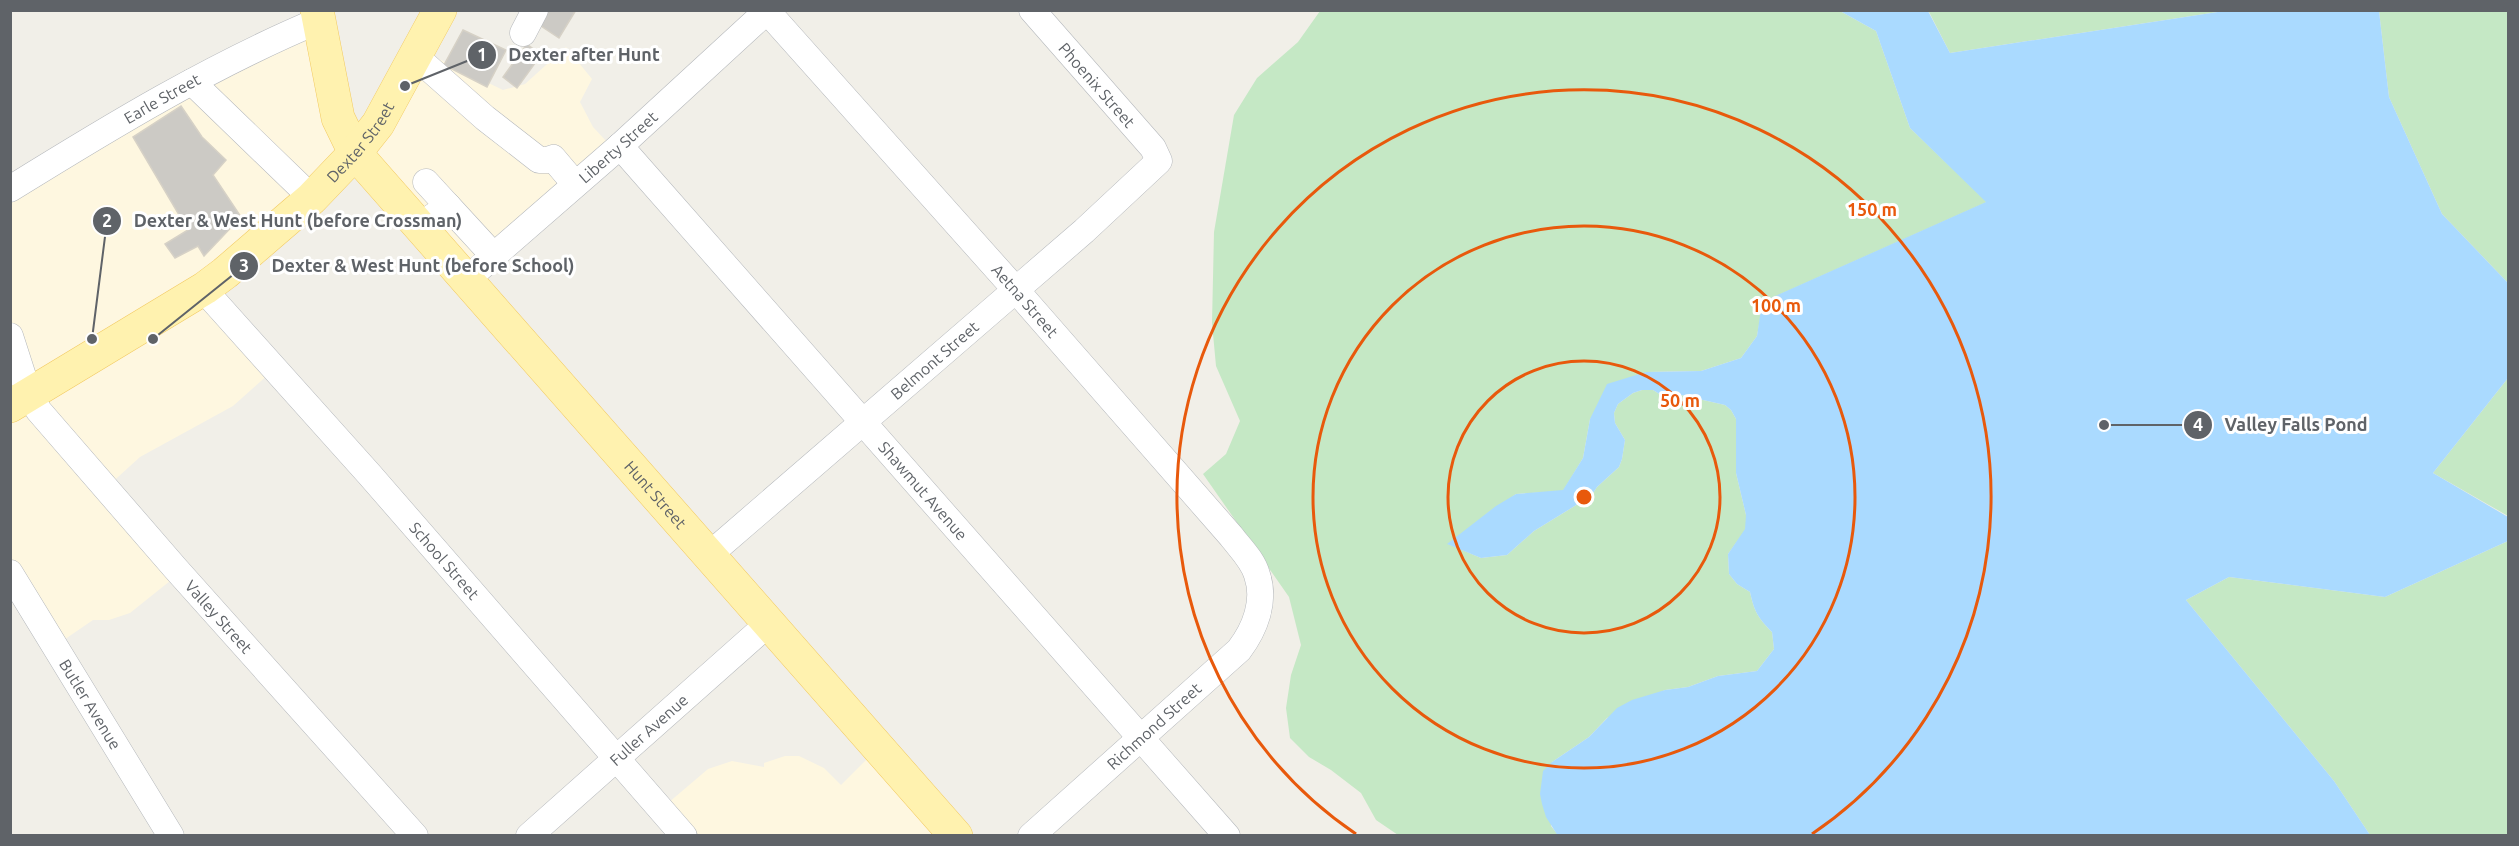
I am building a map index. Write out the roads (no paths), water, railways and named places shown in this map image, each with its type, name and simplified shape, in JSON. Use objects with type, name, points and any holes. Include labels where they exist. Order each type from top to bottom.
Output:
[{"type":"main road","name":"Dexter Street","points":[[20,401],[205,288],[312,198],[355,153],[378,124],[440,10]]},
{"type":"main road","name":"Hunt Street","points":[[319,15],[338,118],[355,153],[956,836]]},
{"type":"street","name":"Phoenix Street","points":[[1032,10],[1153,148],[1159,161]]},
{"type":"street","name":"Liberty Street","points":[[466,280],[620,146],[767,11]]},
{"type":"street","name":"Aetna Street","points":[[767,11],[1015,289],[1250,560],[1258,575],[1259,603]]},
{"type":"street","name":"Earle Street","points":[[10,189],[117,123],[319,15]]},
{"type":"street","points":[[415,56],[485,118],[539,160],[553,158],[575,184]]},
{"type":"street","points":[[192,82],[312,198]]},
{"type":"street","name":"Shawmut Avenue","points":[[620,146],[1227,836]]},
{"type":"street","name":"Belmont Street","points":[[709,555],[1084,231],[1159,161]]},
{"type":"street","points":[[426,182],[493,255]]},
{"type":"street","points":[[418,227],[448,206]]},
{"type":"street","name":"School Street","points":[[205,288],[213,300],[369,474],[684,836]]},
{"type":"street","name":"Valley Street","points":[[10,336],[20,401],[39,411],[176,569],[415,836]]},
{"type":"street","name":"Butler Avenue","points":[[10,573],[171,836]]},
{"type":"street","name":"Richmond Street","points":[[1031,836],[1239,650],[1251,634],[1259,603]]},
{"type":"street","name":"Fuller Avenue","points":[[529,836],[770,622]]},
{"type":"water","points":[[1840,11],[1928,11],[1950,53],[2224,11],[2379,11],[2389,97],[2442,214],[2508,283],[2508,378],[2433,473],[2508,517],[2508,541],[2385,597],[2229,577],[2186,600],[2334,781],[2370,835],[1558,836],[1546,817],[1540,794],[1543,771],[1552,762],[1589,737],[1617,708],[1632,700],[1665,690],[1688,687],[1718,676],[1757,671],[1774,649],[1772,632],[1757,614],[1750,592],[1737,584],[1729,574],[1728,554],[1745,529],[1746,515],[1736,473],[1736,419],[1725,405],[1681,395],[1661,395],[1653,390],[1633,393],[1618,404],[1614,413],[1615,423],[1625,440],[1619,467],[1597,487],[1591,496],[1534,531],[1507,555],[1481,558],[1447,544],[1496,506],[1516,494],[1563,490],[1583,458],[1590,419],[1607,384],[1646,372],[1701,371],[1741,358],[1757,336],[1762,302],[1986,202],[1910,128],[1876,31]]},
{"type":"place","name":"Dexter after Hunt","points":[[405,86]]},
{"type":"place","name":"Dexter & West Hunt (before Crossman)","points":[[92,339]]},
{"type":"place","name":"Dexter & West Hunt (before School)","points":[[153,339]]},
{"type":"place","name":"Valley Falls Pond","points":[[2104,425]]}]
